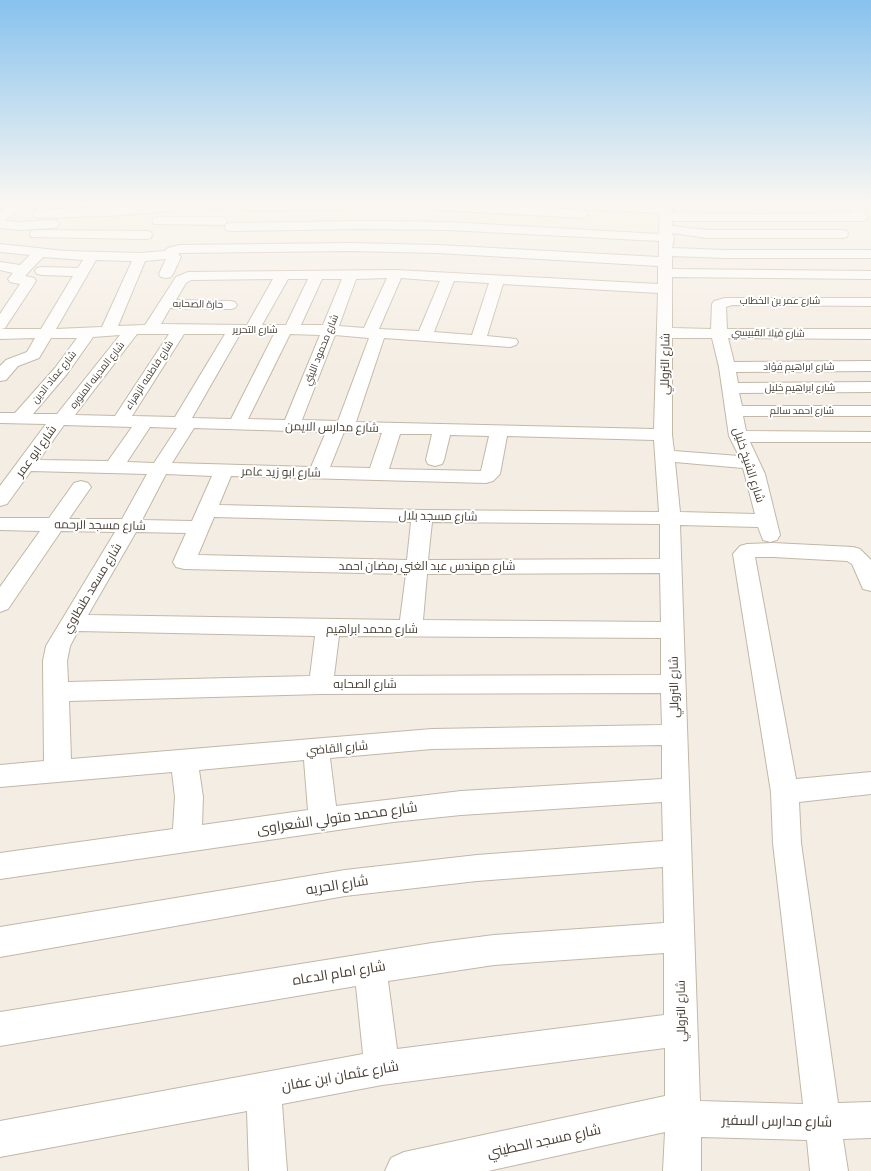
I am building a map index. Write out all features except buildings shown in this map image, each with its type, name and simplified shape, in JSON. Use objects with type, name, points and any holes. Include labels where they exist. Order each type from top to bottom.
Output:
[{"type":"street","points":[[0,325],[29,281],[15,279],[28,259]]},
{"type":"street","points":[[0,376],[12,363],[31,356],[90,259]]},
{"type":"street","points":[[108,331],[131,259]]},
{"type":"street","points":[[166,274],[173,259]]},
{"type":"street","points":[[252,330],[280,275],[286,259]]},
{"type":"street","points":[[430,276],[435,259]]},
{"type":"street","points":[[478,340],[506,259]]},
{"type":"street","points":[[576,284],[579,259]]},
{"type":"street","points":[[150,329],[183,278],[194,276],[237,290],[280,275],[396,274],[576,284],[630,259]]},
{"type":"street","name":"شارع التروللي","points":[[666,259],[665,446],[670,518],[673,630],[682,1029],[682,1171]]},
{"type":"street","points":[[766,259],[871,276]]},
{"type":"street","points":[[0,267],[22,270]]},
{"type":"street","points":[[42,271],[82,272]]},
{"type":"street","name":"شارع محمود الليثي","points":[[291,426],[344,294],[350,274]]},
{"type":"street","points":[[318,473],[341,427],[373,333],[396,274]]},
{"type":"street","points":[[237,424],[317,275]]},
{"type":"street","points":[[425,336],[449,277]]},
{"type":"street","points":[[216,330],[237,290]]},
{"type":"street","name":"حارة الصحابه","points":[[166,304],[237,290]]},
{"type":"street","points":[[0,298],[18,298]]},
{"type":"street","name":"شارع عمر بن الخطاب","points":[[719,333],[718,308],[719,304],[725,302],[871,302]]},
{"type":"street","name":"شارع التحرير","points":[[0,334],[88,333],[150,329],[329,330],[510,342]]},
{"type":"street","name":"شارع المدينه المنوره","points":[[60,420],[132,330]]},
{"type":"street","name":"شارع فاطمه الزهراء","points":[[120,421],[179,330]]},
{"type":"street","name":"شارع مسعد طنطاوي","points":[[58,771],[56,653],[58,646],[129,526],[235,330]]},
{"type":"street","name":"شارع عماد الدين","points":[[19,419],[60,372],[88,333]]},
{"type":"street","name":"شارع فيلا القبيسي","points":[[665,333],[871,334]]},
{"type":"street","name":"شارع الشيخ خليل","points":[[719,333],[727,367],[738,436],[751,463],[774,550]]},
{"type":"street","name":"شارع ابراهيم فؤاد","points":[[727,367],[870,368]]},
{"type":"street","name":"شارع ابراهيم خليل","points":[[730,388],[871,387]]},
{"type":"street","name":"شارع احمد سالم","points":[[734,411],[871,411]]},
{"type":"street","name":"شارع مدارس الايمن","points":[[0,418],[499,431],[665,446],[751,463]]},
{"type":"street","name":"شارع ابو عمر","points":[[0,500],[60,420]]},
{"type":"street","points":[[113,468],[145,421]]},
{"type":"street","points":[[378,474],[392,428]]},
{"type":"street","points":[[435,460],[442,430]]},
{"type":"street","name":"شارع ابو زيد عامر","points":[[0,472],[24,469],[113,468],[486,477],[490,474],[499,431]]},
{"type":"street","points":[[738,436],[871,437]]},
{"type":"street","points":[[203,519],[224,471]]},
{"type":"street","points":[[0,604],[81,487]]},
{"type":"street","points":[[411,629],[422,516]]},
{"type":"street","name":"شارع مسجد بلال","points":[[203,519],[422,516],[670,518],[767,521]]},
{"type":"street","name":"شارع مسجد الرحمه","points":[[0,524],[129,526],[203,519]]},
{"type":"street","name":"شارع مهندس عبد الغني رمضان احمد","points":[[203,519],[184,562],[417,567],[671,566]]},
{"type":"street","points":[[829,1171],[787,843],[785,792],[744,557],[747,551],[774,550],[853,554],[861,561],[871,584]]},
{"type":"street","name":"شارع محمد ابراهيم","points":[[71,623],[411,629],[673,630]]},
{"type":"street","points":[[321,685],[328,628]]},
{"type":"street","name":"شارع الصحابه","points":[[56,692],[321,685],[674,684]]},
{"type":"street","name":"شارع القاضي","points":[[0,776],[432,739],[675,735]]},
{"type":"street","points":[[316,750],[323,820]]},
{"type":"street","points":[[184,761],[189,797],[187,839]]},
{"type":"street","points":[[785,792],[871,783]]},
{"type":"street","name":"شارع محمد متولي الشعراوى","points":[[0,866],[392,810],[461,803],[676,790]]},
{"type":"street","name":"شارع الحريه","points":[[0,942],[360,881],[477,868],[678,853]]},
{"type":"street","name":"شارع امام الدعاه","points":[[0,1029],[432,958],[494,950],[680,937]]},
{"type":"street","points":[[370,968],[382,1068]]},
{"type":"street","name":"شارع عثمان ابن عفان","points":[[0,1139],[382,1068],[682,1029]]},
{"type":"street","points":[[262,1090],[268,1171]]},
{"type":"street","name":"شارع مدارس السفير","points":[[683,1114],[822,1122],[871,1120]]},
{"type":"street","name":"شارع مسجد الحطيني","points":[[404,1171],[683,1114]]}]
